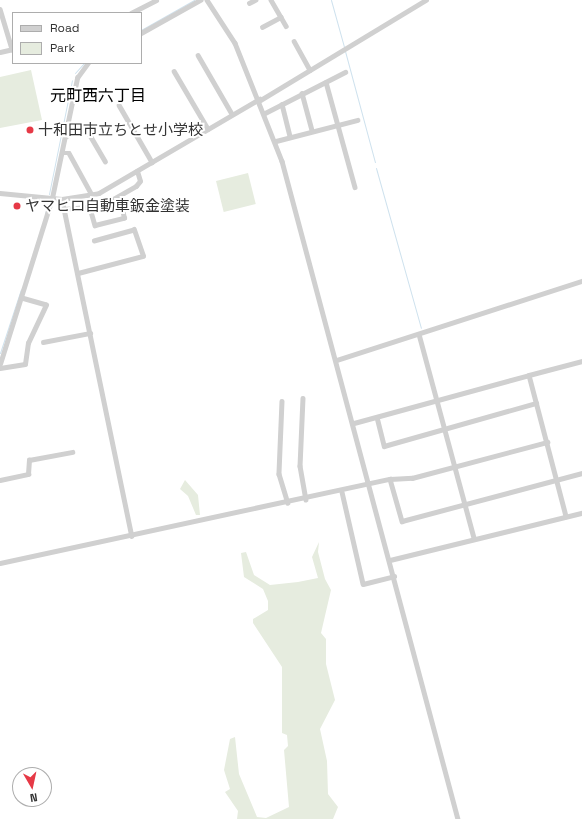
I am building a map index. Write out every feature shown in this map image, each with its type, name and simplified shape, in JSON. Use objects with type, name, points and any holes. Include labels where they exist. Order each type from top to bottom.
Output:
[{"type":"street","points":[[133,12],[156,0]]},
{"type":"street","points":[[142,32],[200,0]]},
{"type":"street","points":[[207,0],[235,43],[276,141],[354,423],[458,819]]},
{"type":"street","points":[[249,3],[255,0]]},
{"type":"street","points":[[271,0],[286,26]]},
{"type":"street","points":[[0,193],[62,199],[92,195],[137,171],[232,114],[259,100],[426,0]]},
{"type":"street","points":[[0,9],[12,49],[0,52]]},
{"type":"street","points":[[262,27],[281,17]]},
{"type":"street","points":[[294,41],[310,70]]},
{"type":"street","points":[[198,55],[232,114]]},
{"type":"street","points":[[0,364],[22,298],[52,198],[76,78],[87,64]]},
{"type":"street","points":[[174,71],[208,129]]},
{"type":"street","points":[[265,113],[345,72]]},
{"type":"street","points":[[326,82],[355,187]]},
{"type":"street","points":[[302,93],[312,131]]},
{"type":"street","points":[[119,104],[152,162]]},
{"type":"street","points":[[282,104],[290,137]]},
{"type":"street","points":[[276,141],[357,120]]},
{"type":"street","points":[[65,137],[84,125],[105,161]]},
{"type":"street","points":[[62,153],[69,153],[92,195]]},
{"type":"street","points":[[64,209],[101,206],[119,197],[140,181],[137,171]]},
{"type":"street","points":[[90,208],[95,226],[124,218],[119,197]]},
{"type":"street","points":[[62,199],[132,536]]},
{"type":"street","points":[[78,273],[143,256],[134,230],[94,241]]},
{"type":"street","points":[[337,360],[582,281]]},
{"type":"street","points":[[0,368],[25,364],[28,343],[46,305],[22,298]]},
{"type":"street","points":[[43,342],[90,333]]},
{"type":"street","points":[[419,334],[474,538]]},
{"type":"street","points":[[354,423],[582,361]]},
{"type":"street","points":[[529,375],[566,516]]},
{"type":"street","points":[[303,398],[300,470],[306,499]]},
{"type":"street","points":[[282,401],[279,474],[288,503]]},
{"type":"street","points":[[377,417],[384,446],[536,402]]},
{"type":"street","points":[[0,563],[370,486],[390,479],[412,478],[546,442]]},
{"type":"street","points":[[0,480],[28,474],[29,460],[72,452]]},
{"type":"street","points":[[390,479],[402,522],[582,473]]},
{"type":"street","points":[[342,492],[363,584],[394,576]]},
{"type":"street","points":[[390,560],[474,538],[582,513]]},
{"type":"green space","points":[[31,70],[42,120],[0,128],[0,77]]},
{"type":"green space","points":[[248,173],[256,204],[224,212],[216,181]]},
{"type":"green space","points":[[185,480],[198,495],[200,515],[196,515],[188,496],[180,489]]},
{"type":"green space","points":[[319,542],[318,552],[325,579],[331,590],[321,633],[326,639],[326,664],[335,700],[320,729],[327,761],[328,794],[338,807],[333,819],[237,819],[238,811],[225,792],[230,789],[224,770],[230,739],[235,737],[239,774],[257,817],[266,818],[289,807],[284,750],[288,746],[287,735],[282,733],[282,667],[253,623],[253,619],[268,610],[268,601],[263,589],[244,577],[241,553],[246,552],[254,575],[270,585],[298,582],[318,578],[312,557]]},
{"type":"waterway","points":[[142,29],[194,0]]},
{"type":"waterway","points":[[331,0],[344,47]]},
{"type":"waterway","points":[[345,51],[375,162]]},
{"type":"waterway","points":[[75,73],[83,64]]},
{"type":"waterway","points":[[49,194],[72,80]]},
{"type":"waterway","points":[[376,168],[421,328]]},
{"type":"waterway","points":[[45,214],[48,202]]},
{"type":"waterway","points":[[0,353],[21,289]]},
{"type":"place","name":"十和田市立ちとせ小学校","points":[[30,130]]},
{"type":"place","name":"ヤマヒロ自動車鈑金塗装","points":[[17,206]]},
{"type":"district","name":"元町西六丁目","points":[[98,96]]}]
